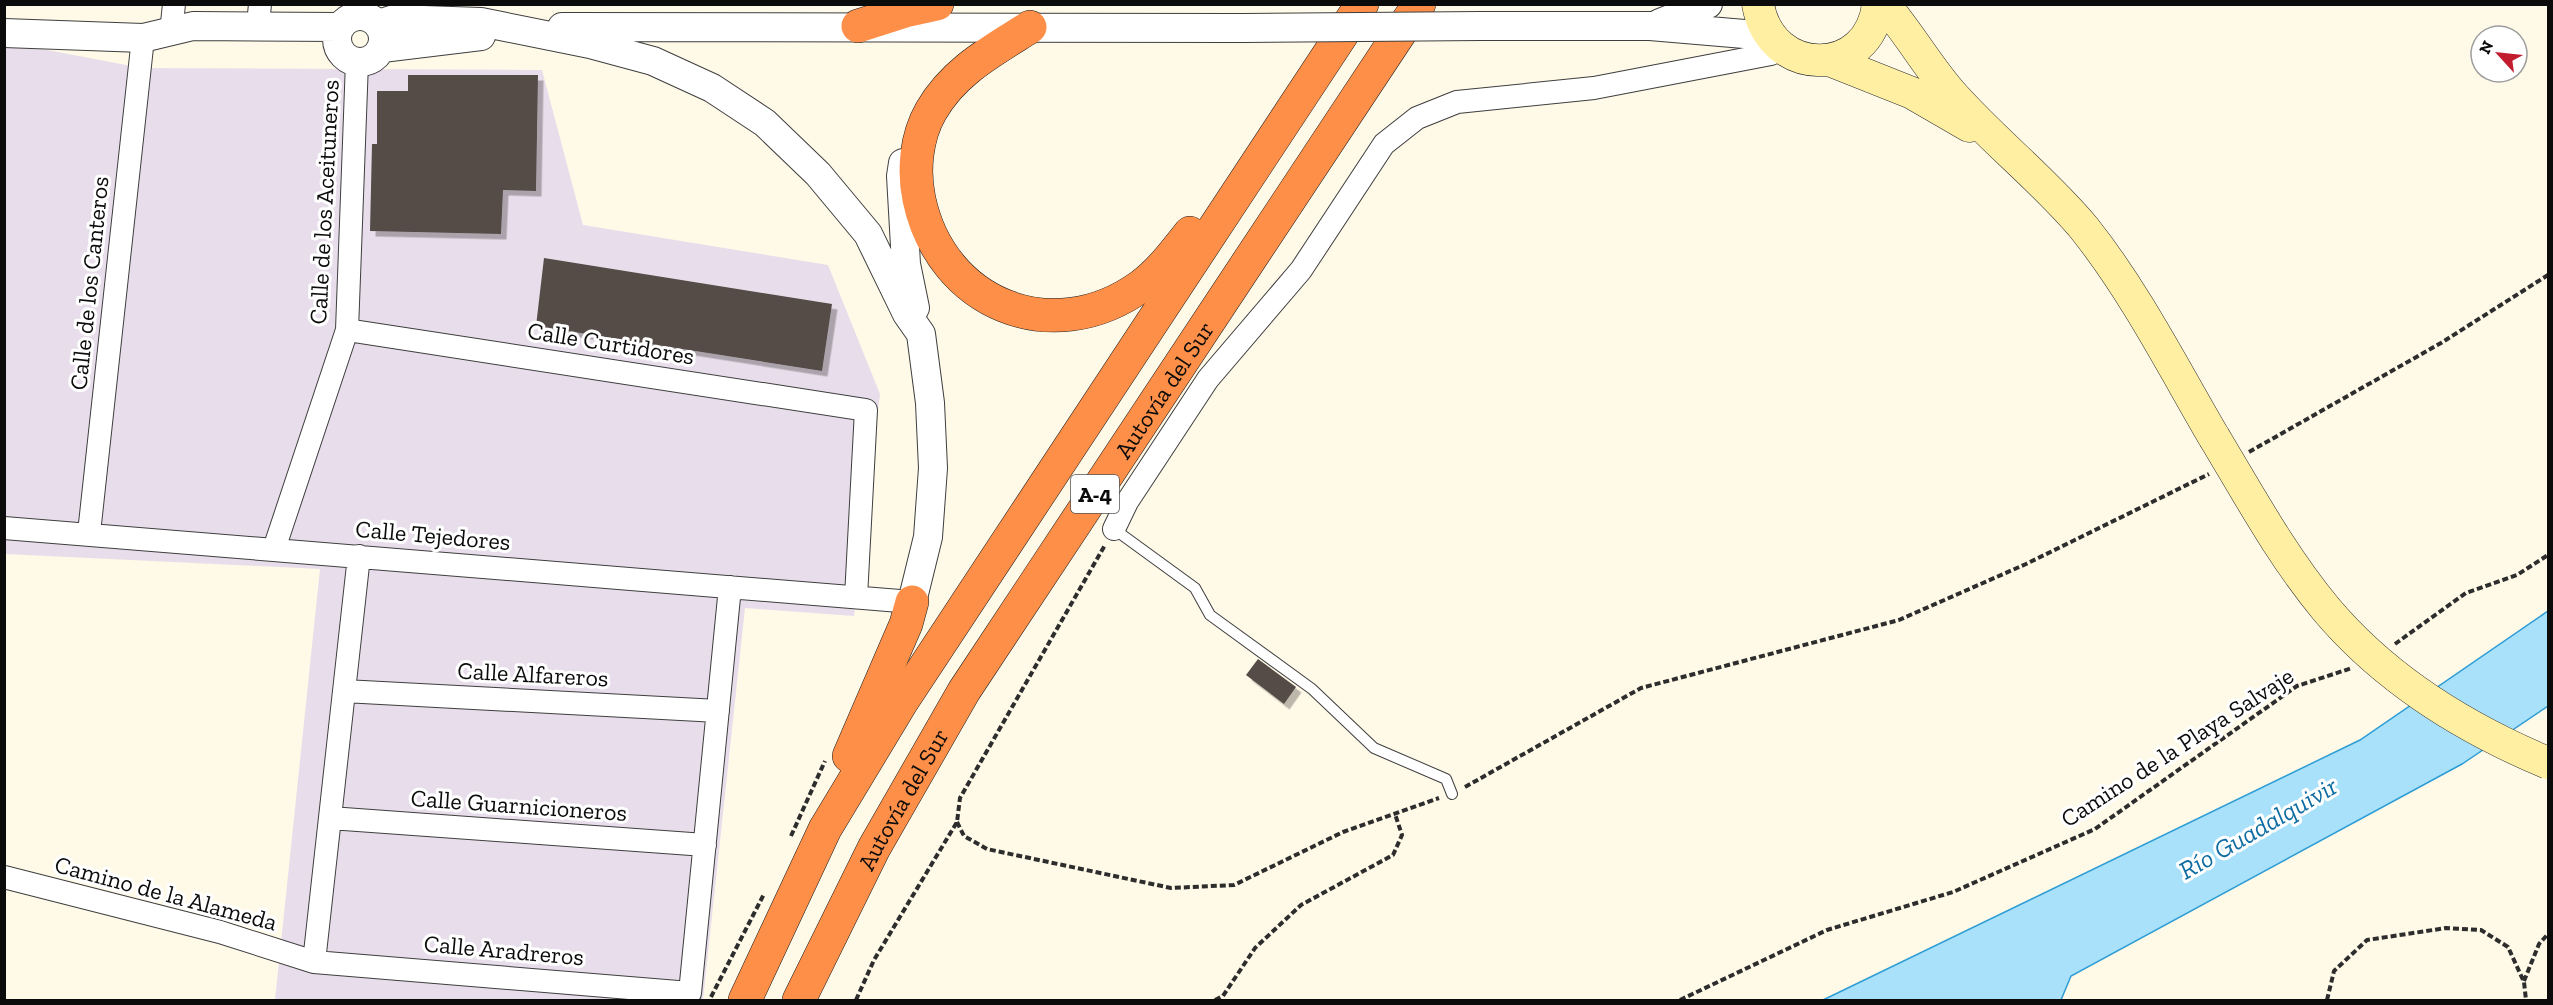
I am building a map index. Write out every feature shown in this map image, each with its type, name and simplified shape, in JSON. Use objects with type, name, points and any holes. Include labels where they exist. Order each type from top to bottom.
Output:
[{"type":"highway","points":[[858,26],[905,11],[937,4]]},
{"type":"highway","points":[[1030,27],[972,63],[952,82],[930,112],[917,150],[916,187],[923,219],[938,252],[962,279],[979,293],[1008,308],[1041,315],[1075,314],[1108,304],[1140,286],[1168,261],[1194,227],[1343,4]]},
{"type":"highway","name":"Autovía del Sur","points":[[745,1000],[825,829],[900,704],[1362,4]]},
{"type":"highway","name":"Autovía del Sur","points":[[799,1000],[874,848],[964,691],[1419,4]]},
{"type":"highway","points":[[825,829],[850,753],[906,624],[912,602]]},
{"type":"main road","points":[[1758,4],[1760,20],[1774,42],[1804,59],[1829,60],[1846,55],[1860,45],[1871,31],[1878,4]]},
{"type":"main road","points":[[1884,4],[1944,85],[2002,146],[2047,186],[2085,229],[2126,287],[2271,533],[2299,574],[2354,639],[2414,691],[2444,711],[2513,749],[2548,763]]},
{"type":"main road","points":[[1829,60],[1912,93],[2002,146]]},
{"type":"street","points":[[171,33],[174,4]]},
{"type":"street","points":[[1650,26],[1708,4]]},
{"type":"street","points":[[4,33],[143,38],[193,26],[259,15],[358,33],[482,36],[505,28],[1650,26],[1774,42],[1771,54],[1594,88],[1457,102],[1417,118],[1384,144],[1301,270],[1208,379],[1128,502],[1114,529]]},
{"type":"street","points":[[912,602],[928,537],[933,468],[930,403],[921,334],[906,264],[901,176],[906,138],[925,98],[950,67],[992,27]]},
{"type":"street","points":[[505,28],[590,44],[653,61],[712,88],[765,123],[818,174],[868,234],[907,315],[921,334]]},
{"type":"street","points":[[171,33],[188,42],[303,43],[358,33]]},
{"type":"street","name":"Calle de los Aceituneros","points":[[273,549],[347,330],[358,33]]},
{"type":"street","name":"Calle de los Canteros","points":[[89,534],[143,38]]},
{"type":"street","name":"Calle Curtidores","points":[[347,330],[866,410],[856,597]]},
{"type":"street","name":"Calle Tejedores","points":[[4,528],[912,602]]},
{"type":"street","points":[[314,962],[359,556]]},
{"type":"street","name":"Calle Aradreros","points":[[314,962],[690,993],[730,586]]},
{"type":"street","name":"Calle Alfareros","points":[[344,691],[718,711]]},
{"type":"street","name":"Calle Guarnicioneros","points":[[330,818],[705,845]]},
{"type":"street","name":"Camino de la Alameda","points":[[4,878],[220,932],[314,962]]},
{"type":"lane","points":[[1114,529],[1195,588],[1210,615],[1312,689],[1374,748],[1446,779],[1452,794]]},
{"type":"path","points":[[2239,458],[2441,343],[2548,275]]},
{"type":"path","points":[[957,822],[964,836],[987,849],[1171,888],[1234,885],[1343,832],[1452,794],[1641,688],[1899,620],[2026,564],[2218,469]]},
{"type":"path","points":[[856,1000],[874,960],[957,822],[960,798],[1114,529]]},
{"type":"path","points":[[2391,646],[2466,593],[2517,575],[2548,555]]},
{"type":"path","name":"Camino de la Playa Salvaje","points":[[1680,1000],[1827,930],[1953,892],[2094,829],[2297,686],[2357,667]]},
{"type":"path","points":[[789,839],[826,758]]},
{"type":"path","points":[[1215,1000],[1223,996],[1256,948],[1300,905],[1393,855],[1402,835],[1395,814]]},
{"type":"path","points":[[710,1000],[765,891]]},
{"type":"path","points":[[2327,1000],[2334,971],[2367,940],[2446,928],[2481,930],[2508,947],[2524,982],[2526,1000]]},
{"type":"path","points":[[2524,982],[2540,944],[2548,934]]},
{"type":"shaded area","points":[[5,42],[142,68],[542,70],[583,225],[828,265],[880,394],[854,616],[745,608],[703,1000],[275,1000],[320,569],[5,554]]},
{"type":"water","name":"Río Guadalquivir","points":[[2548,611],[2548,706],[2462,764],[2071,976],[2061,1000],[1823,1000],[2360,740]]},
{"type":"building","points":[[408,75],[538,75],[536,191],[503,190],[501,234],[370,231],[372,144],[377,144],[377,91],[408,91]]},
{"type":"building","points":[[544,258],[832,304],[822,371],[536,326]]},
{"type":"building","points":[[1258,659],[1296,687],[1284,704],[1246,675]]}]
